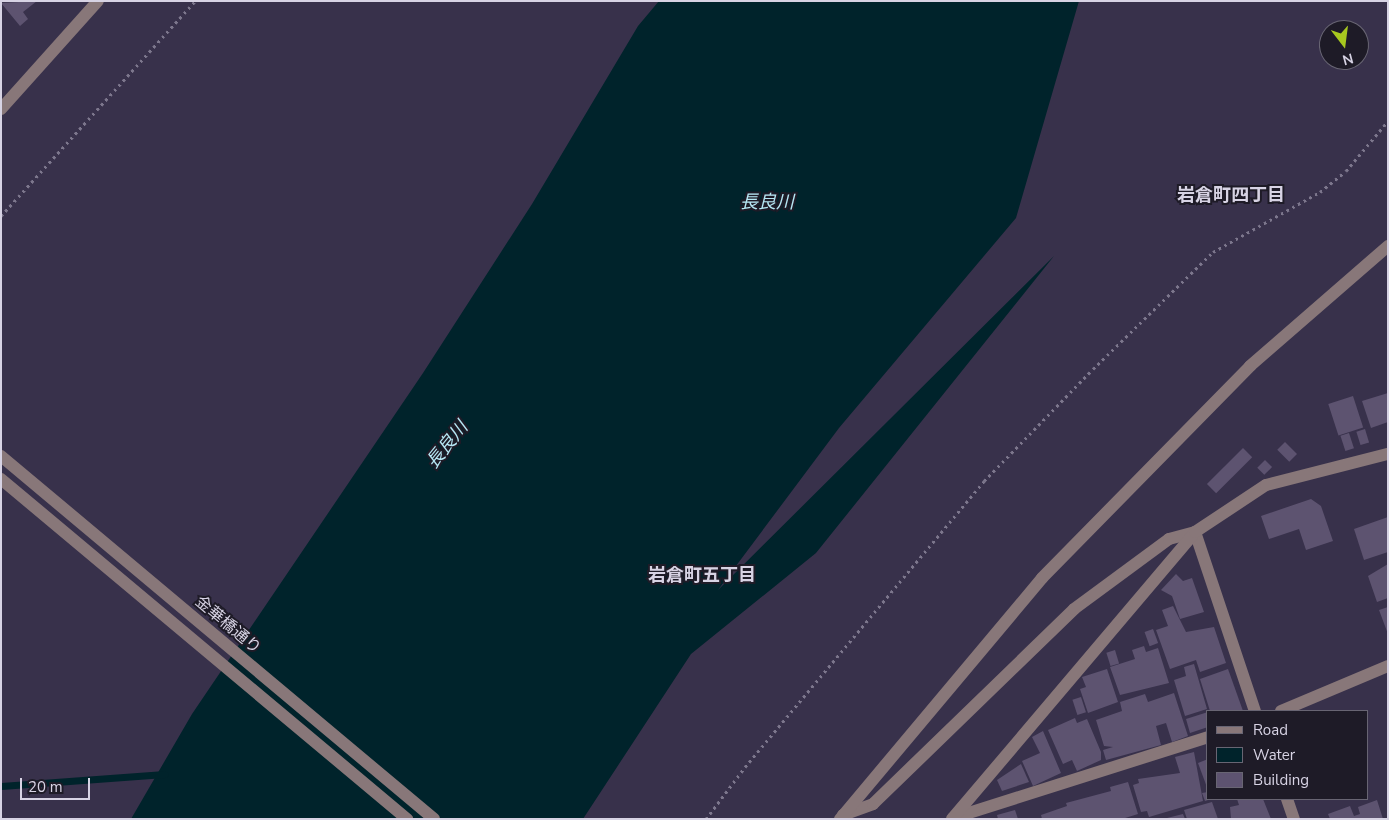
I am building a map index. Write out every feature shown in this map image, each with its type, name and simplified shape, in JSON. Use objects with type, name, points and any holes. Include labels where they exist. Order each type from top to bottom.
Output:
[{"type":"street","points":[[1,109],[98,1]]},
{"type":"street","points":[[841,817],[1042,578],[1250,366],[1388,246]]},
{"type":"street","points":[[952,819],[1195,532],[1266,484],[1388,454]]},
{"type":"street","name":"金華橋通り","points":[[1,456],[434,819]]},
{"type":"street","name":"金華橋通り","points":[[1,479],[407,819]]},
{"type":"street","points":[[841,817],[873,804],[1074,609],[1169,539],[1195,532]]},
{"type":"street","points":[[1195,532],[1256,710]]},
{"type":"street","points":[[1284,710],[1388,666]]},
{"type":"street","points":[[952,819],[1206,738]]},
{"type":"street","points":[[1287,800],[1294,819]]},
{"type":"path","points":[[1,216],[195,1]]},
{"type":"path","points":[[706,819],[744,767],[984,481],[1079,383],[1213,252],[1320,192],[1346,171],[1388,121]]},
{"type":"water","name":"長良川","points":[[659,1],[1079,1],[1016,218],[839,428],[718,590],[1054,256],[816,553],[691,654],[583,819],[131,819],[192,714],[423,373],[532,204],[638,26]]},
{"type":"building","points":[[37,1],[23,12],[28,19],[20,26],[1,3]]},
{"type":"building","points":[[1388,393],[1388,422],[1371,428],[1362,401]]},
{"type":"building","points":[[1353,396],[1363,427],[1338,435],[1328,404]]},
{"type":"building","points":[[1365,429],[1369,442],[1360,445],[1356,432]]},
{"type":"building","points":[[1349,433],[1354,448],[1345,451],[1340,436]]},
{"type":"building","points":[[1285,442],[1297,454],[1289,462],[1277,450]]},
{"type":"building","points":[[1243,448],[1252,457],[1216,493],[1207,484]]},
{"type":"building","points":[[1265,460],[1272,467],[1264,475],[1257,468]]},
{"type":"building","points":[[1311,499],[1321,506],[1333,541],[1306,550],[1299,529],[1269,539],[1261,516]]},
{"type":"building","points":[[1388,517],[1388,552],[1364,560],[1354,529]]},
{"type":"building","points":[[1388,564],[1388,598],[1377,602],[1368,576]]},
{"type":"building","points":[[1176,574],[1183,581],[1192,578],[1204,612],[1180,619],[1172,596],[1161,590]]},
{"type":"building","points":[[1173,606],[1186,632],[1214,627],[1226,663],[1200,672],[1196,660],[1170,669],[1156,630],[1168,626],[1162,610]]},
{"type":"building","points":[[1388,607],[1388,634],[1379,610]]},
{"type":"building","points":[[1153,629],[1158,643],[1150,646],[1145,632]]},
{"type":"building","points":[[1144,646],[1146,652],[1158,648],[1169,683],[1120,695],[1110,667],[1135,659],[1132,650]]},
{"type":"building","points":[[1115,650],[1119,663],[1110,666],[1106,653]]},
{"type":"building","points":[[1194,664],[1207,709],[1185,716],[1174,680],[1186,676],[1184,667]]},
{"type":"building","points":[[1107,669],[1118,702],[1088,713],[1080,689],[1086,687],[1082,677]]},
{"type":"building","points":[[1228,669],[1243,710],[1210,710],[1200,679]]},
{"type":"building","points":[[1174,693],[1188,736],[1172,742],[1166,723],[1156,726],[1161,745],[1106,760],[1103,750],[1113,747],[1104,746],[1096,720],[1122,711],[1120,702],[1145,694],[1148,702]]},
{"type":"building","points":[[1081,697],[1086,712],[1077,715],[1072,700]]},
{"type":"building","points":[[1206,713],[1206,728],[1190,733],[1186,719]]},
{"type":"building","points":[[1075,718],[1077,723],[1087,719],[1101,752],[1101,760],[1077,771],[1072,760],[1063,764],[1048,730]]},
{"type":"building","points":[[1043,731],[1061,773],[1033,786],[1022,761],[1040,753],[1032,737]]},
{"type":"building","points":[[1194,752],[1203,801],[1149,817],[1147,811],[1141,812],[1133,785],[1139,783],[1138,779],[1180,773],[1175,757]]},
{"type":"building","points":[[1206,760],[1206,785],[1198,763]]},
{"type":"building","points":[[1021,764],[1029,782],[1002,791],[997,780]]},
{"type":"building","points":[[1128,782],[1138,814],[1122,819],[1042,819],[1041,815],[1067,806],[1066,803],[1111,791],[1110,787]]},
{"type":"building","points":[[1206,792],[1206,800],[1208,800],[1205,801],[1202,793]]},
{"type":"building","points":[[1237,800],[1263,800],[1271,819],[1231,819],[1230,807],[1239,805]]},
{"type":"building","points":[[1377,800],[1383,819],[1330,819],[1328,814],[1350,806],[1354,816],[1360,814],[1358,807]]},
{"type":"building","points":[[1212,802],[1218,819],[1187,819],[1184,810]]},
{"type":"building","points":[[1015,810],[1018,819],[998,819],[997,815]]},
{"type":"building","points":[[1183,814],[1185,819],[1167,819],[1167,818]]},
{"type":"waterway","points":[[1,786],[165,774]]},
{"type":"district","name":"岩倉町四丁目","points":[[1231,195]]},
{"type":"district","name":"岩倉町五丁目","points":[[702,575]]}]
